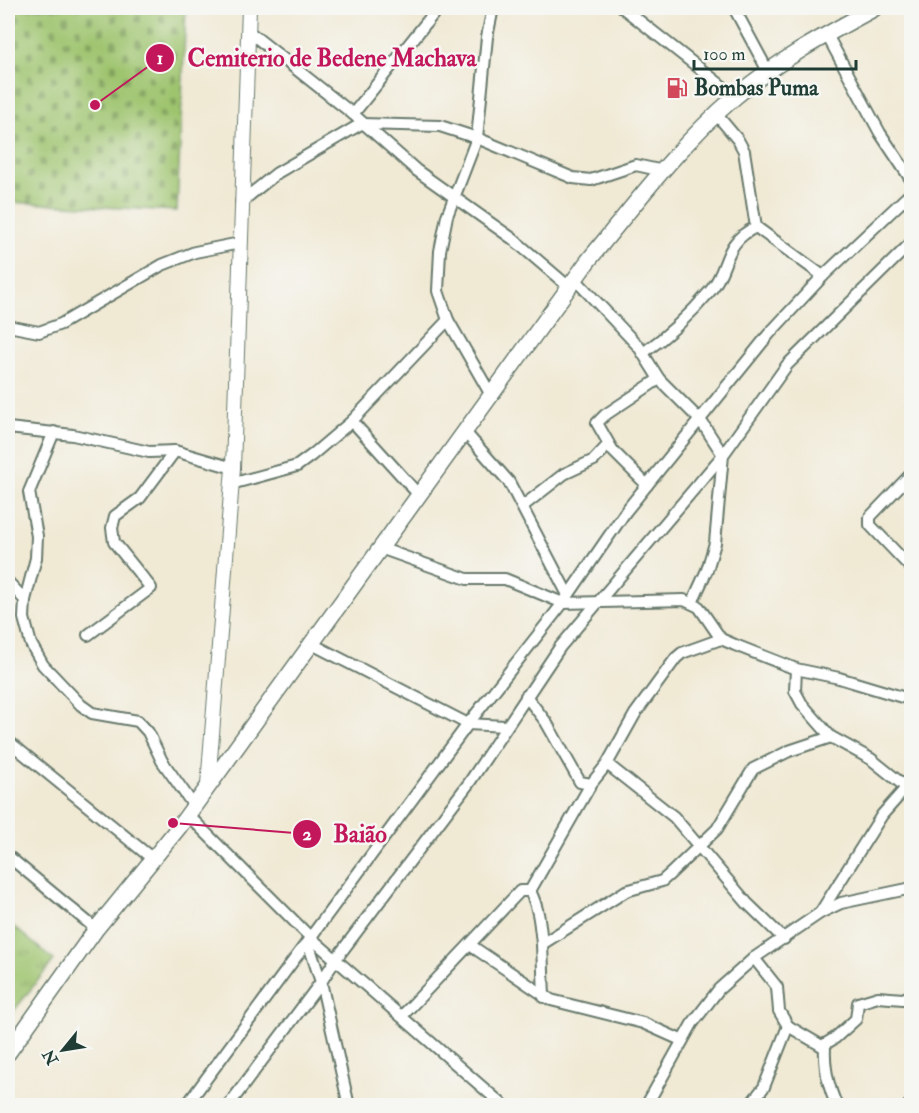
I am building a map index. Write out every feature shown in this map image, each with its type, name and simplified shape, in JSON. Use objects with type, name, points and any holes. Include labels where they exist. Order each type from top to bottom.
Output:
[{"type":"main road","points":[[8,1053],[96,929],[154,860],[191,810],[572,283],[663,171],[736,97],[827,35],[875,8]]},
{"type":"street","points":[[208,785],[233,468],[249,8]]},
{"type":"street","points":[[353,114],[438,8]]},
{"type":"street","points":[[491,394],[448,320],[438,291],[440,251],[447,216],[477,138],[487,37],[493,8]]},
{"type":"street","points":[[622,8],[736,97]]},
{"type":"street","points":[[734,8],[769,73]]},
{"type":"street","points":[[248,31],[353,114],[416,170],[455,196],[572,283],[643,353],[659,379],[701,421],[723,455],[715,543],[707,570],[692,603]]},
{"type":"street","points":[[827,35],[880,133],[912,181]]},
{"type":"street","points":[[717,115],[738,140],[748,162],[756,227],[823,276]]},
{"type":"street","points":[[241,202],[277,173],[362,124],[440,126],[477,138],[573,178],[591,180],[636,165],[663,171]]},
{"type":"street","points":[[186,1106],[468,724],[565,599],[647,485],[769,334],[823,276],[912,192]]},
{"type":"street","points":[[643,353],[666,337],[686,317],[718,279],[723,262],[731,248],[743,235],[756,227]]},
{"type":"street","points":[[228,1106],[469,783],[560,647],[723,455],[787,365],[912,242]]},
{"type":"street","points":[[8,326],[39,332],[61,324],[162,265],[195,252],[240,243]]},
{"type":"street","points":[[231,484],[297,466],[352,422],[448,320]]},
{"type":"street","points":[[647,485],[608,444],[597,423],[604,415],[659,379]]},
{"type":"street","points":[[352,422],[418,494]]},
{"type":"street","points":[[8,428],[54,432],[150,452],[175,451],[233,468]]},
{"type":"street","points":[[464,431],[499,468],[523,507],[565,599]]},
{"type":"street","points":[[54,432],[29,492],[37,536],[36,558],[25,600],[24,618],[32,644],[44,665],[61,686],[92,713],[138,721],[148,732],[191,810],[309,940],[336,959],[504,1106]]},
{"type":"street","points":[[523,507],[564,474],[594,460],[608,444]]},
{"type":"street","points":[[88,635],[151,588],[114,542],[111,536],[113,521],[120,511],[140,498],[175,451]]},
{"type":"street","points":[[912,473],[870,517],[870,525],[912,569]]},
{"type":"street","points":[[380,548],[467,579],[505,579],[565,599],[596,603],[684,600],[701,610],[721,639],[796,669],[839,678],[912,700]]},
{"type":"street","points":[[8,582],[25,600]]},
{"type":"street","points":[[530,891],[591,784],[607,764],[635,714],[676,658],[682,653],[721,639]]},
{"type":"street","points":[[310,643],[468,724],[505,726]]},
{"type":"street","points":[[796,669],[793,685],[795,691],[802,704],[831,737],[871,759],[908,790],[882,815],[820,913]]},
{"type":"street","points":[[526,696],[546,722],[580,782],[591,784]]},
{"type":"street","points":[[542,944],[626,891],[662,881],[699,848],[734,806],[753,769],[789,751],[831,737]]},
{"type":"street","points":[[8,741],[154,860]]},
{"type":"street","points":[[607,764],[674,817],[747,903],[784,939]]},
{"type":"street","points":[[8,856],[96,929]]},
{"type":"street","points":[[646,1106],[681,1040],[719,989],[754,958],[820,913],[867,895],[912,888]]},
{"type":"street","points":[[402,1016],[515,895],[520,891],[530,891]]},
{"type":"street","points":[[530,891],[539,915],[544,997]]},
{"type":"street","points":[[309,940],[321,982],[349,1106]]},
{"type":"street","points":[[470,945],[544,997],[643,1023],[681,1040]]},
{"type":"street","points":[[754,958],[777,987],[778,1011],[788,1026],[817,1044],[825,1045]]},
{"type":"street","points":[[837,1106],[832,1095],[824,1060],[825,1045],[856,1019],[858,1003],[878,997],[903,999],[912,995]]},
{"type":"street","points":[[749,1106],[764,1086],[788,1026]]},
{"type":"street","points":[[908,1106],[912,1101]]},
{"type":"green space","points":[[8,8],[186,8],[177,211],[8,202]]},
{"type":"green space","points":[[8,922],[54,960],[8,1018]]},
{"type":"place","name":"Bombas Puma","points":[[677,88]]},
{"type":"place","name":"Cemiterio de Bedene Machava","points":[[95,105]]},
{"type":"place","name":"Baião","points":[[173,823]]}]
